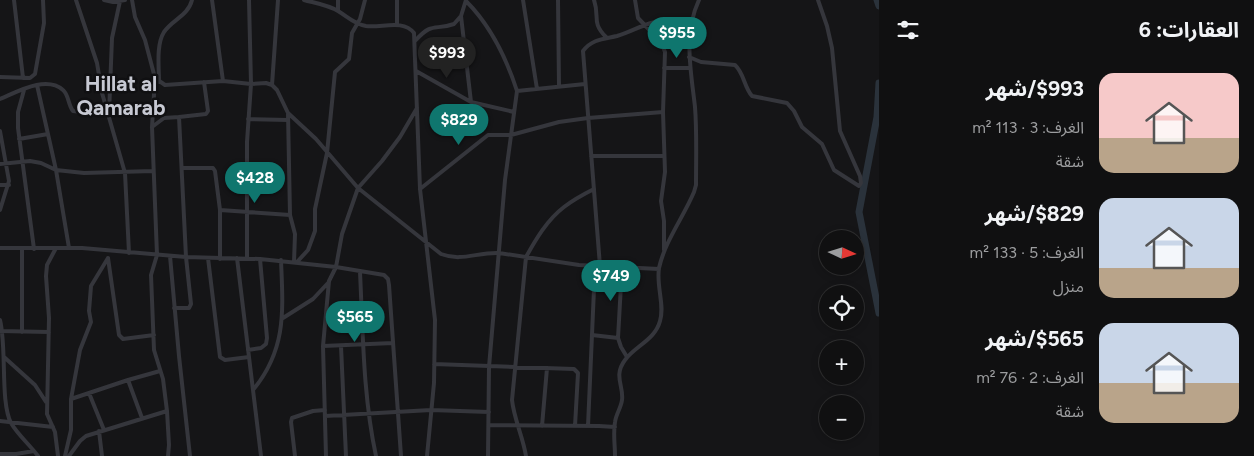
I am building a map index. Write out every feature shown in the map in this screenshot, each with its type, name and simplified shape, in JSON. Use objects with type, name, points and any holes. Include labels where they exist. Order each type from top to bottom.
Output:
[{"type":"street","points":[[14,0],[23,78]]},
{"type":"street","points":[[0,77],[23,78],[33,76],[37,69],[44,23],[43,0]]},
{"type":"street","points":[[76,0],[97,63],[109,117],[125,173],[129,253]]},
{"type":"street","points":[[104,0],[113,2],[122,0],[112,38],[109,117]]},
{"type":"street","points":[[132,0],[135,17],[155,78],[152,127],[157,255],[151,275],[154,350],[167,410],[168,456]]},
{"type":"street","points":[[159,82],[160,42],[163,33],[186,13],[192,0]]},
{"type":"street","points":[[212,0],[223,81]]},
{"type":"street","points":[[247,258],[248,119],[251,84],[249,0]]},
{"type":"street","points":[[272,85],[278,0]]},
{"type":"street","points":[[304,0],[338,10],[356,24],[368,26],[403,25],[410,28],[414,33],[420,189],[424,241],[435,320],[434,364],[427,456]]},
{"type":"street","points":[[338,0],[338,10]]},
{"type":"street","points":[[296,262],[308,250],[316,230],[317,200],[327,153],[335,72],[349,59],[352,33],[360,19],[366,0]]},
{"type":"street","points":[[396,26],[397,0]]},
{"type":"street","points":[[415,41],[424,31],[434,27],[454,24],[461,16],[466,0]]},
{"type":"street","points":[[466,0],[481,17],[506,58],[517,91],[505,180],[489,367],[488,456]]},
{"type":"street","points":[[522,0],[537,89]]},
{"type":"street","points":[[558,0],[559,86]]},
{"type":"street","points":[[594,0],[596,24],[606,37]]},
{"type":"street","points":[[635,0],[638,18],[664,47],[663,112],[665,172],[661,201],[664,216],[664,252]]},
{"type":"street","points":[[615,456],[614,427],[622,401],[619,373],[627,357],[652,336],[660,322],[659,270],[664,252],[691,200],[696,185],[695,113],[689,39],[693,16],[699,0]]},
{"type":"street","points":[[689,57],[701,62],[736,65],[739,68],[748,92],[752,96],[787,103],[794,111],[802,127],[822,144],[834,170],[859,186],[861,184],[860,176],[840,131],[832,48],[828,26],[818,0]]},
{"type":"street","points":[[461,16],[471,102]]},
{"type":"street","points":[[588,426],[597,266],[594,188],[583,51],[589,44],[606,37],[617,36],[657,21],[677,25],[683,29],[689,39]]},
{"type":"street","points":[[664,68],[690,68]]},
{"type":"street","points":[[416,71],[471,102],[514,112]]},
{"type":"street","points":[[155,78],[165,85],[172,86],[223,81],[251,84],[266,82],[272,85],[277,90],[288,113],[316,139],[358,188],[441,254],[457,258],[486,252],[597,266],[659,270]]},
{"type":"street","points":[[152,127],[164,118],[206,114],[208,111],[204,82]]},
{"type":"street","points":[[0,99],[37,85],[52,84],[64,90],[70,108],[73,111],[109,117]]},
{"type":"street","points":[[517,91],[585,84]]},
{"type":"street","points":[[37,85],[56,170],[69,248]]},
{"type":"street","points":[[24,90],[18,112],[19,139],[34,249]]},
{"type":"street","points":[[283,318],[313,298],[329,281],[336,267],[342,234],[358,188],[400,137],[417,108]]},
{"type":"street","points":[[420,189],[488,136],[511,135],[559,122],[588,118],[663,112]]},
{"type":"street","points":[[288,113],[290,215],[295,234],[296,262]]},
{"type":"street","points":[[174,308],[189,308],[191,304],[186,257],[179,117]]},
{"type":"street","points":[[248,119],[288,120]]},
{"type":"street","points":[[0,131],[9,176],[9,186],[0,210]]},
{"type":"street","points":[[19,139],[48,134]]},
{"type":"street","points":[[591,156],[664,156]]},
{"type":"street","points":[[0,164],[35,161],[56,170],[84,173],[154,171]]},
{"type":"street","points":[[182,168],[214,169],[220,210],[220,258]]},
{"type":"street","points":[[0,185],[9,186]]},
{"type":"street","points":[[526,456],[512,400],[526,257],[537,237],[549,222],[564,207],[594,188]]},
{"type":"street","points":[[220,210],[290,215]]},
{"type":"street","points":[[0,248],[69,248],[186,257],[281,260],[384,275],[388,279],[401,456]]},
{"type":"street","points":[[56,248],[47,265],[46,276],[49,332],[47,414],[54,427],[58,456]]},
{"type":"street","points":[[22,249],[22,332]]},
{"type":"street","points":[[107,251],[119,335],[123,339],[154,335]]},
{"type":"street","points":[[170,256],[190,456]]},
{"type":"street","points":[[65,456],[71,430],[71,399],[80,350],[91,322],[89,291],[108,258]]},
{"type":"street","points":[[208,258],[220,357],[225,360],[249,357]]},
{"type":"street","points":[[237,258],[262,456]]},
{"type":"street","points":[[248,350],[261,348],[266,344],[267,338],[260,259]]},
{"type":"street","points":[[253,390],[264,377],[271,364],[283,318],[281,260]]},
{"type":"street","points":[[622,267],[618,338],[627,357]]},
{"type":"street","points":[[360,272],[369,414],[376,456]]},
{"type":"street","points":[[326,456],[323,346],[329,281]]},
{"type":"street","points":[[0,320],[6,404],[10,422],[38,456]]},
{"type":"street","points":[[1,332],[49,332]]},
{"type":"street","points":[[592,335],[618,338]]},
{"type":"street","points":[[323,346],[393,344]]},
{"type":"street","points":[[341,346],[346,456]]},
{"type":"street","points":[[4,356],[35,385],[47,404]]},
{"type":"street","points":[[434,364],[577,370],[575,426]]},
{"type":"street","points":[[542,426],[547,368]]},
{"type":"street","points":[[71,399],[160,371]]},
{"type":"street","points":[[128,380],[142,418]]},
{"type":"street","points":[[89,393],[102,431],[102,456]]},
{"type":"street","points":[[69,456],[86,436],[167,410]]},
{"type":"street","points":[[295,456],[292,418],[313,411],[325,410]]},
{"type":"street","points":[[325,416],[431,410],[489,412]]},
{"type":"street","points":[[0,421],[54,427]]},
{"type":"street","points":[[489,425],[614,427]]},
{"type":"street","points":[[0,454],[20,454],[34,451]]},
{"type":"waterway","points":[[877,0],[879,6]]},
{"type":"waterway","points":[[879,83],[877,117],[859,212],[879,313]]},
{"type":"district","name":"Hillat al Qamarab","points":[[121,95]]}]
